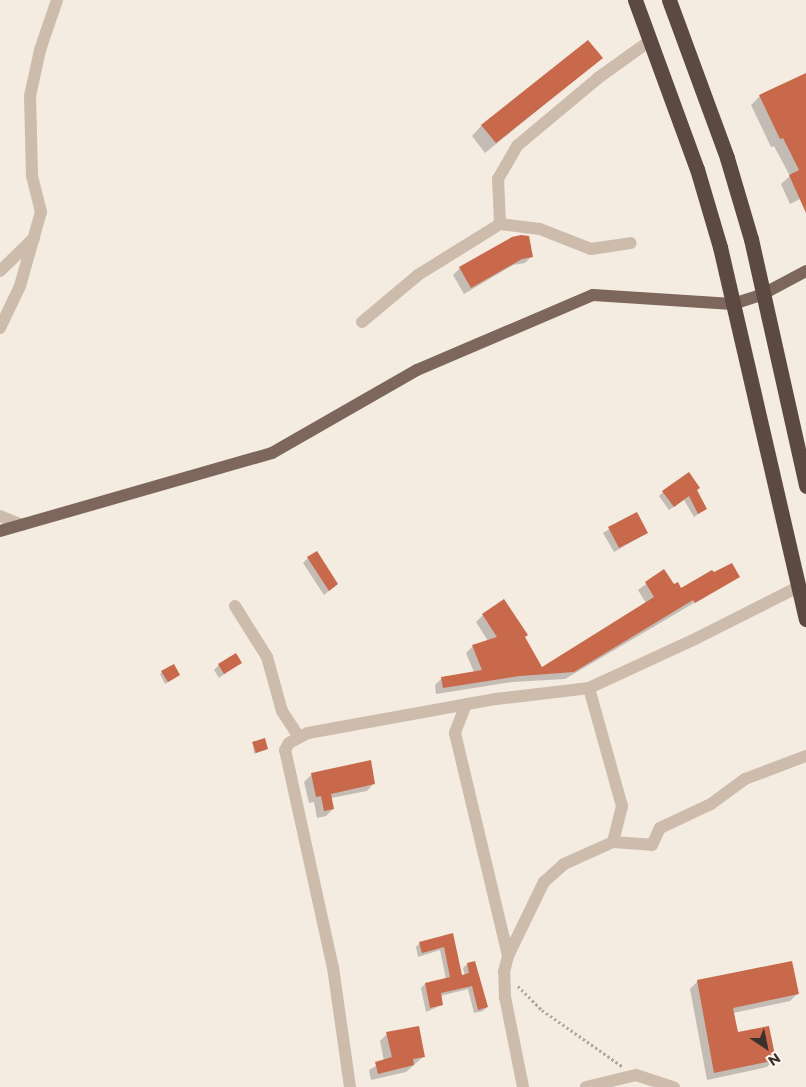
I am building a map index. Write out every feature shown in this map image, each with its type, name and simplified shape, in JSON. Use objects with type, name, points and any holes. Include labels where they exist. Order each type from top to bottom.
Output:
[{"type":"highway","points":[[635,0],[697,168],[733,304],[806,619]]},
{"type":"highway","points":[[669,0],[727,158],[763,294],[806,486]]},
{"type":"main road","points":[[0,531],[272,453],[417,370],[593,295],[733,304],[763,294],[806,271]]},
{"type":"street","points":[[0,328],[20,286],[36,236],[41,212],[32,176],[30,96],[40,50],[57,0]]},
{"type":"street","points":[[500,224],[498,179],[518,145],[598,78],[650,40]]},
{"type":"street","points":[[362,322],[418,275],[500,224],[540,229],[591,249],[631,243]]},
{"type":"street","points":[[0,271],[36,236]]},
{"type":"street","points":[[0,516],[22,525]]},
{"type":"street","points":[[350,1087],[333,968],[286,750],[299,737],[466,704],[589,688],[698,638],[798,587]]},
{"type":"street","points":[[235,606],[267,657],[282,711],[299,737]]},
{"type":"street","points":[[589,688],[622,806],[613,842]]},
{"type":"street","points":[[466,704],[455,733],[508,956]]},
{"type":"street","points":[[522,1087],[505,997],[504,972],[508,956],[544,882],[564,864],[613,842],[652,845],[660,828],[711,804],[745,779],[806,756]]},
{"type":"street","points":[[586,1087],[636,1075],[674,1087]]},
{"type":"path","points":[[504,972],[542,1010],[636,1075]]},
{"type":"building","points":[[588,40],[603,58],[496,143],[481,125]]},
{"type":"building","points":[[806,73],[806,213],[789,175],[799,170],[783,138],[780,139],[759,95]]},
{"type":"building","points":[[529,236],[533,257],[522,259],[471,288],[459,267],[512,237]]},
{"type":"building","points":[[689,472],[700,488],[697,490],[707,509],[698,514],[689,496],[674,507],[662,491]]},
{"type":"building","points":[[637,512],[648,533],[619,548],[608,527]]},
{"type":"building","points":[[317,551],[338,584],[329,591],[307,557]]},
{"type":"building","points":[[732,563],[740,577],[695,603],[693,600],[574,672],[520,676],[443,688],[441,677],[482,670],[472,645],[497,637],[482,614],[504,599],[528,635],[525,637],[542,667],[654,597],[645,582],[664,569],[674,584],[678,582],[681,588],[712,570],[714,572]]},
{"type":"building","points":[[236,653],[242,663],[224,674],[218,664]]},
{"type":"building","points":[[174,664],[180,675],[168,682],[161,671]]},
{"type":"building","points":[[265,738],[268,749],[256,753],[252,742]]},
{"type":"building","points":[[371,760],[375,784],[331,794],[334,809],[324,811],[321,796],[316,797],[311,773]]},
{"type":"building","points":[[453,933],[462,975],[469,973],[467,963],[475,961],[488,1007],[478,1010],[472,986],[441,993],[443,1005],[430,1008],[425,983],[450,977],[444,947],[422,953],[419,942]]},
{"type":"building","points":[[792,961],[799,994],[733,1008],[738,1032],[769,1026],[776,1060],[714,1073],[697,980]]},
{"type":"building","points":[[419,1026],[425,1057],[413,1059],[414,1065],[378,1074],[375,1062],[392,1057],[386,1032]]}]
